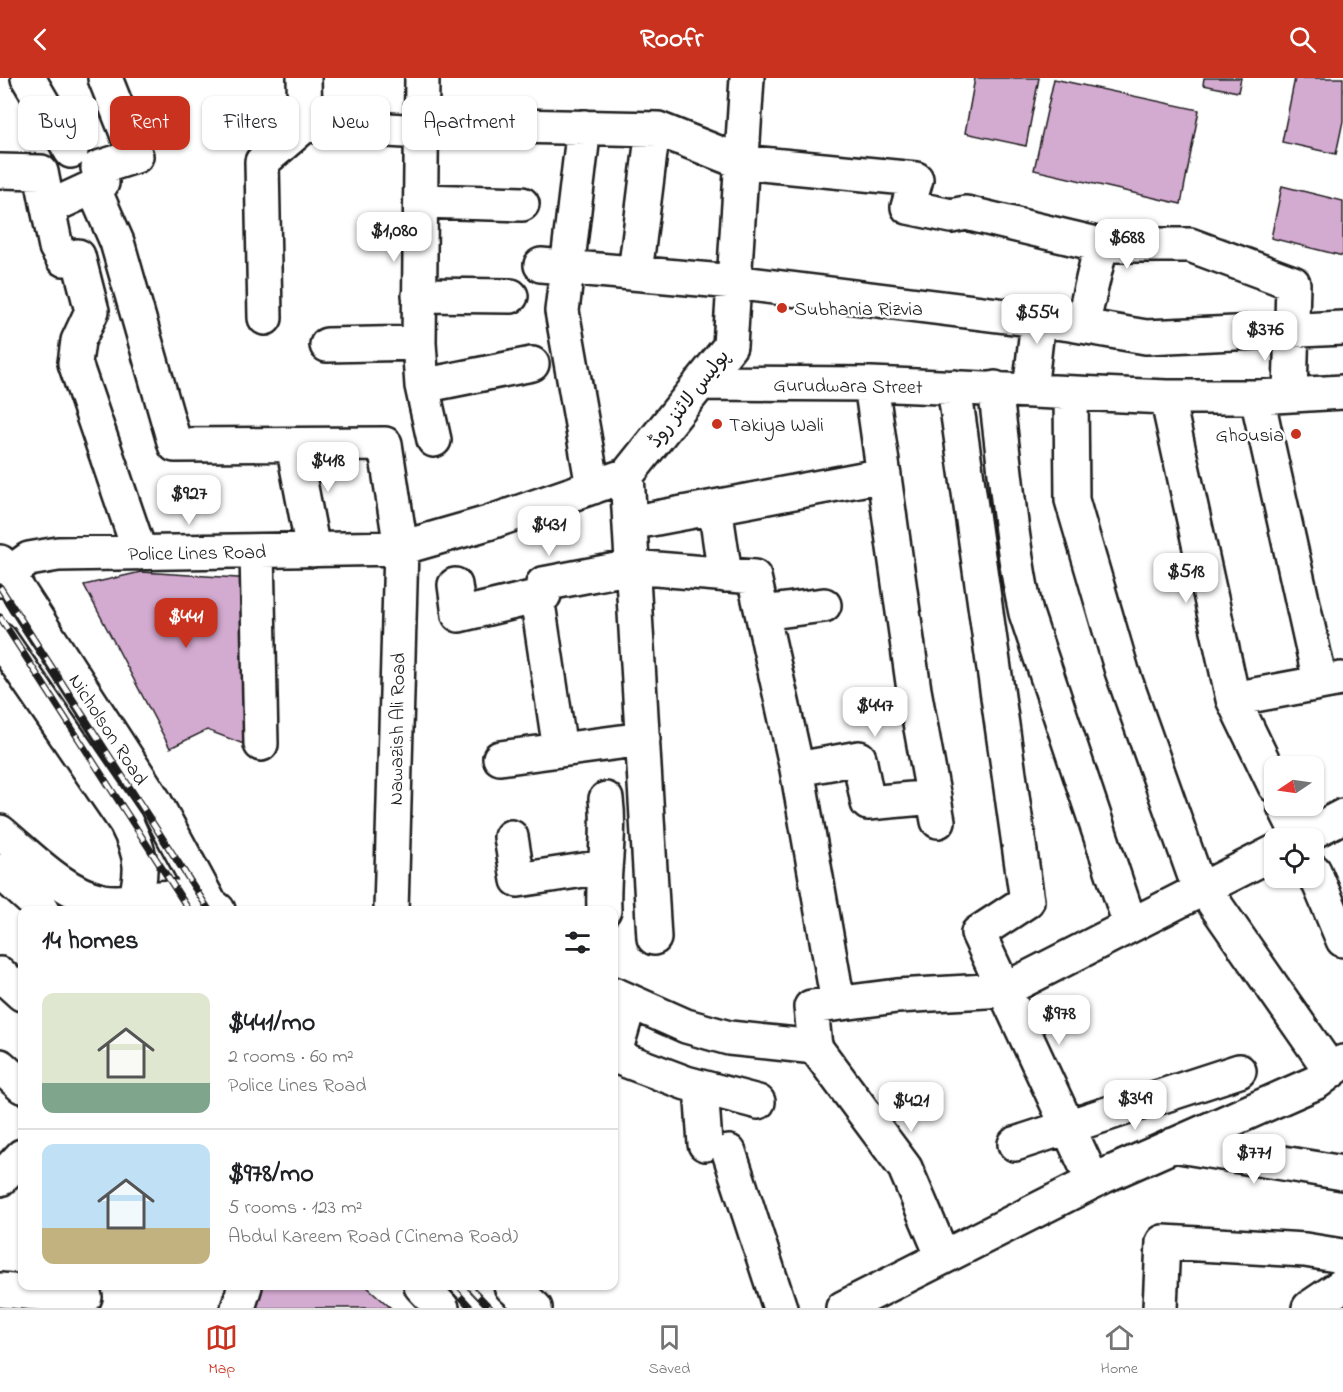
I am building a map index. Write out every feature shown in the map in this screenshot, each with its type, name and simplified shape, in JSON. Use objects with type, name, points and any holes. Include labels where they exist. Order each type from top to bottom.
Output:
[{"type":"street","points":[[28,78],[39,96]]},
{"type":"street","points":[[48,208],[102,183],[98,168],[136,156],[105,78]]},
{"type":"street","points":[[304,78],[305,125]]},
{"type":"street","points":[[422,78],[422,96]]},
{"type":"street","name":"پولیس لائنز روڈ","points":[[627,475],[730,346],[747,78]]},
{"type":"street","points":[[265,318],[262,162],[305,125],[402,127]]},
{"type":"street","points":[[537,127],[653,129],[741,162],[916,179],[908,207],[951,216],[966,213],[1101,244],[1190,245],[1293,283],[1290,395]]},
{"type":"street","points":[[584,127],[554,266],[593,487]]},
{"type":"street","points":[[634,273],[653,129]]},
{"type":"street","points":[[422,150],[419,343],[422,386],[434,440]]},
{"type":"street","points":[[0,171],[41,172],[56,247],[63,259],[78,256],[92,311],[78,341],[75,363],[140,553]]},
{"type":"street","points":[[93,187],[117,242],[175,445],[294,445],[313,550]]},
{"type":"street","points":[[421,201],[522,204]]},
{"type":"street","points":[[1082,326],[1101,244]]},
{"type":"street","points":[[554,266],[734,282],[1038,320],[1146,337],[1343,327]]},
{"type":"street","points":[[419,295],[512,296]]},
{"type":"street","points":[[1030,391],[1038,320]]},
{"type":"street","points":[[327,345],[419,343]]},
{"type":"street","points":[[422,386],[531,364]]},
{"type":"street","name":"Gurudwara Street","points":[[700,383],[871,384],[995,388],[1071,394]]},
{"type":"street","points":[[797,768],[859,758],[868,803],[936,809],[914,690],[871,384]]},
{"type":"street","points":[[954,387],[1027,901],[978,933],[1093,1181]]},
{"type":"street","points":[[995,388],[1016,567],[1026,613],[1127,915]]},
{"type":"street","points":[[843,1308],[1093,1181],[1317,1082],[1337,1066],[1194,874],[1122,671],[1072,500],[1071,394],[1257,397],[1343,392]]},
{"type":"street","points":[[1167,397],[1233,699],[1264,763]]},
{"type":"street","points":[[1233,699],[1332,680],[1257,397]]},
{"type":"street","name":"Nawazish Ali Road","points":[[294,445],[385,444],[401,548],[391,906]]},
{"type":"street","points":[[401,548],[488,523],[627,475],[654,927],[618,922]]},
{"type":"street","points":[[630,523],[884,475]]},
{"type":"street","points":[[715,507],[724,575]]},
{"type":"street","name":"Police Lines Road","points":[[3,572],[29,559],[58,554],[401,548]]},
{"type":"street","points":[[256,551],[261,744]]},
{"type":"street","points":[[455,585],[459,615],[544,595],[543,584],[632,567],[754,577],[797,768],[838,1003]]},
{"type":"street","name":"Nicholson Road","points":[[3,572],[155,802],[214,906]]},
{"type":"street","points":[[537,597],[560,750]]},
{"type":"street","points":[[762,613],[824,605]]},
{"type":"street","name":"Nicholson Road","points":[[0,639],[126,823],[140,853],[141,866],[134,906]]},
{"type":"street","points":[[500,758],[643,739]]},
{"type":"street","points":[[604,906],[608,819],[606,799]]},
{"type":"street","points":[[1320,828],[1343,816]]},
{"type":"street","points":[[0,832],[37,864],[76,891],[101,901],[134,906],[175,897],[214,906]]},
{"type":"street","points":[[511,837],[518,880],[604,867]]},
{"type":"street","points":[[943,1257],[905,1168],[815,1047],[811,1007],[897,996],[1004,990],[1264,858]]},
{"type":"street","points":[[1,874],[38,906]]},
{"type":"street","points":[[1321,888],[1343,940]]},
{"type":"street","points":[[0,974],[18,990]]},
{"type":"street","points":[[618,1027],[622,998],[686,1026],[729,1038],[815,1047]]},
{"type":"street","points":[[618,1057],[701,1087],[758,1102]]},
{"type":"street","points":[[1015,1144],[1239,1071]]},
{"type":"street","points":[[701,1087],[717,1148],[780,1308]]},
{"type":"street","points":[[1173,1145],[1343,1173]]},
{"type":"street","points":[[0,1179],[18,1160]]},
{"type":"street","points":[[1160,1308],[1163,1242],[1305,1250],[1342,1256],[1343,1259]]},
{"type":"street","points":[[1308,1308],[1343,1285]]},
{"type":"street","points":[[0,1290],[86,1297]]},
{"type":"street","points":[[425,1290],[442,1308]]},
{"type":"street","points":[[515,1290],[535,1308]]},
{"type":"building","points":[[975,78],[1039,78],[1026,146],[965,133]]},
{"type":"building","points":[[1204,78],[1241,78],[1238,92],[1203,85]]},
{"type":"building","points":[[1295,78],[1343,78],[1343,121],[1336,154],[1282,142]]},
{"type":"building","points":[[1054,79],[1199,110],[1181,204],[1034,170]]},
{"type":"building","points":[[1282,186],[1343,201],[1343,256],[1271,238]]},
{"type":"building","points":[[141,572],[254,579],[254,748],[207,730],[170,748],[84,585]]},
{"type":"building","points":[[256,1290],[371,1290],[391,1308],[254,1308]]},
{"type":"railway","points":[[0,587],[206,906]]},
{"type":"railway","points":[[0,617],[186,906]]},
{"type":"railway","points":[[455,1290],[471,1308]]},
{"type":"railway","points":[[473,1290],[490,1308]]},
{"type":"place","name":"Subhania Rizvia","points":[[782,308]]},
{"type":"place","name":"Takiya Wali","points":[[717,424]]},
{"type":"place","name":"Ghousia","points":[[1296,434]]}]
